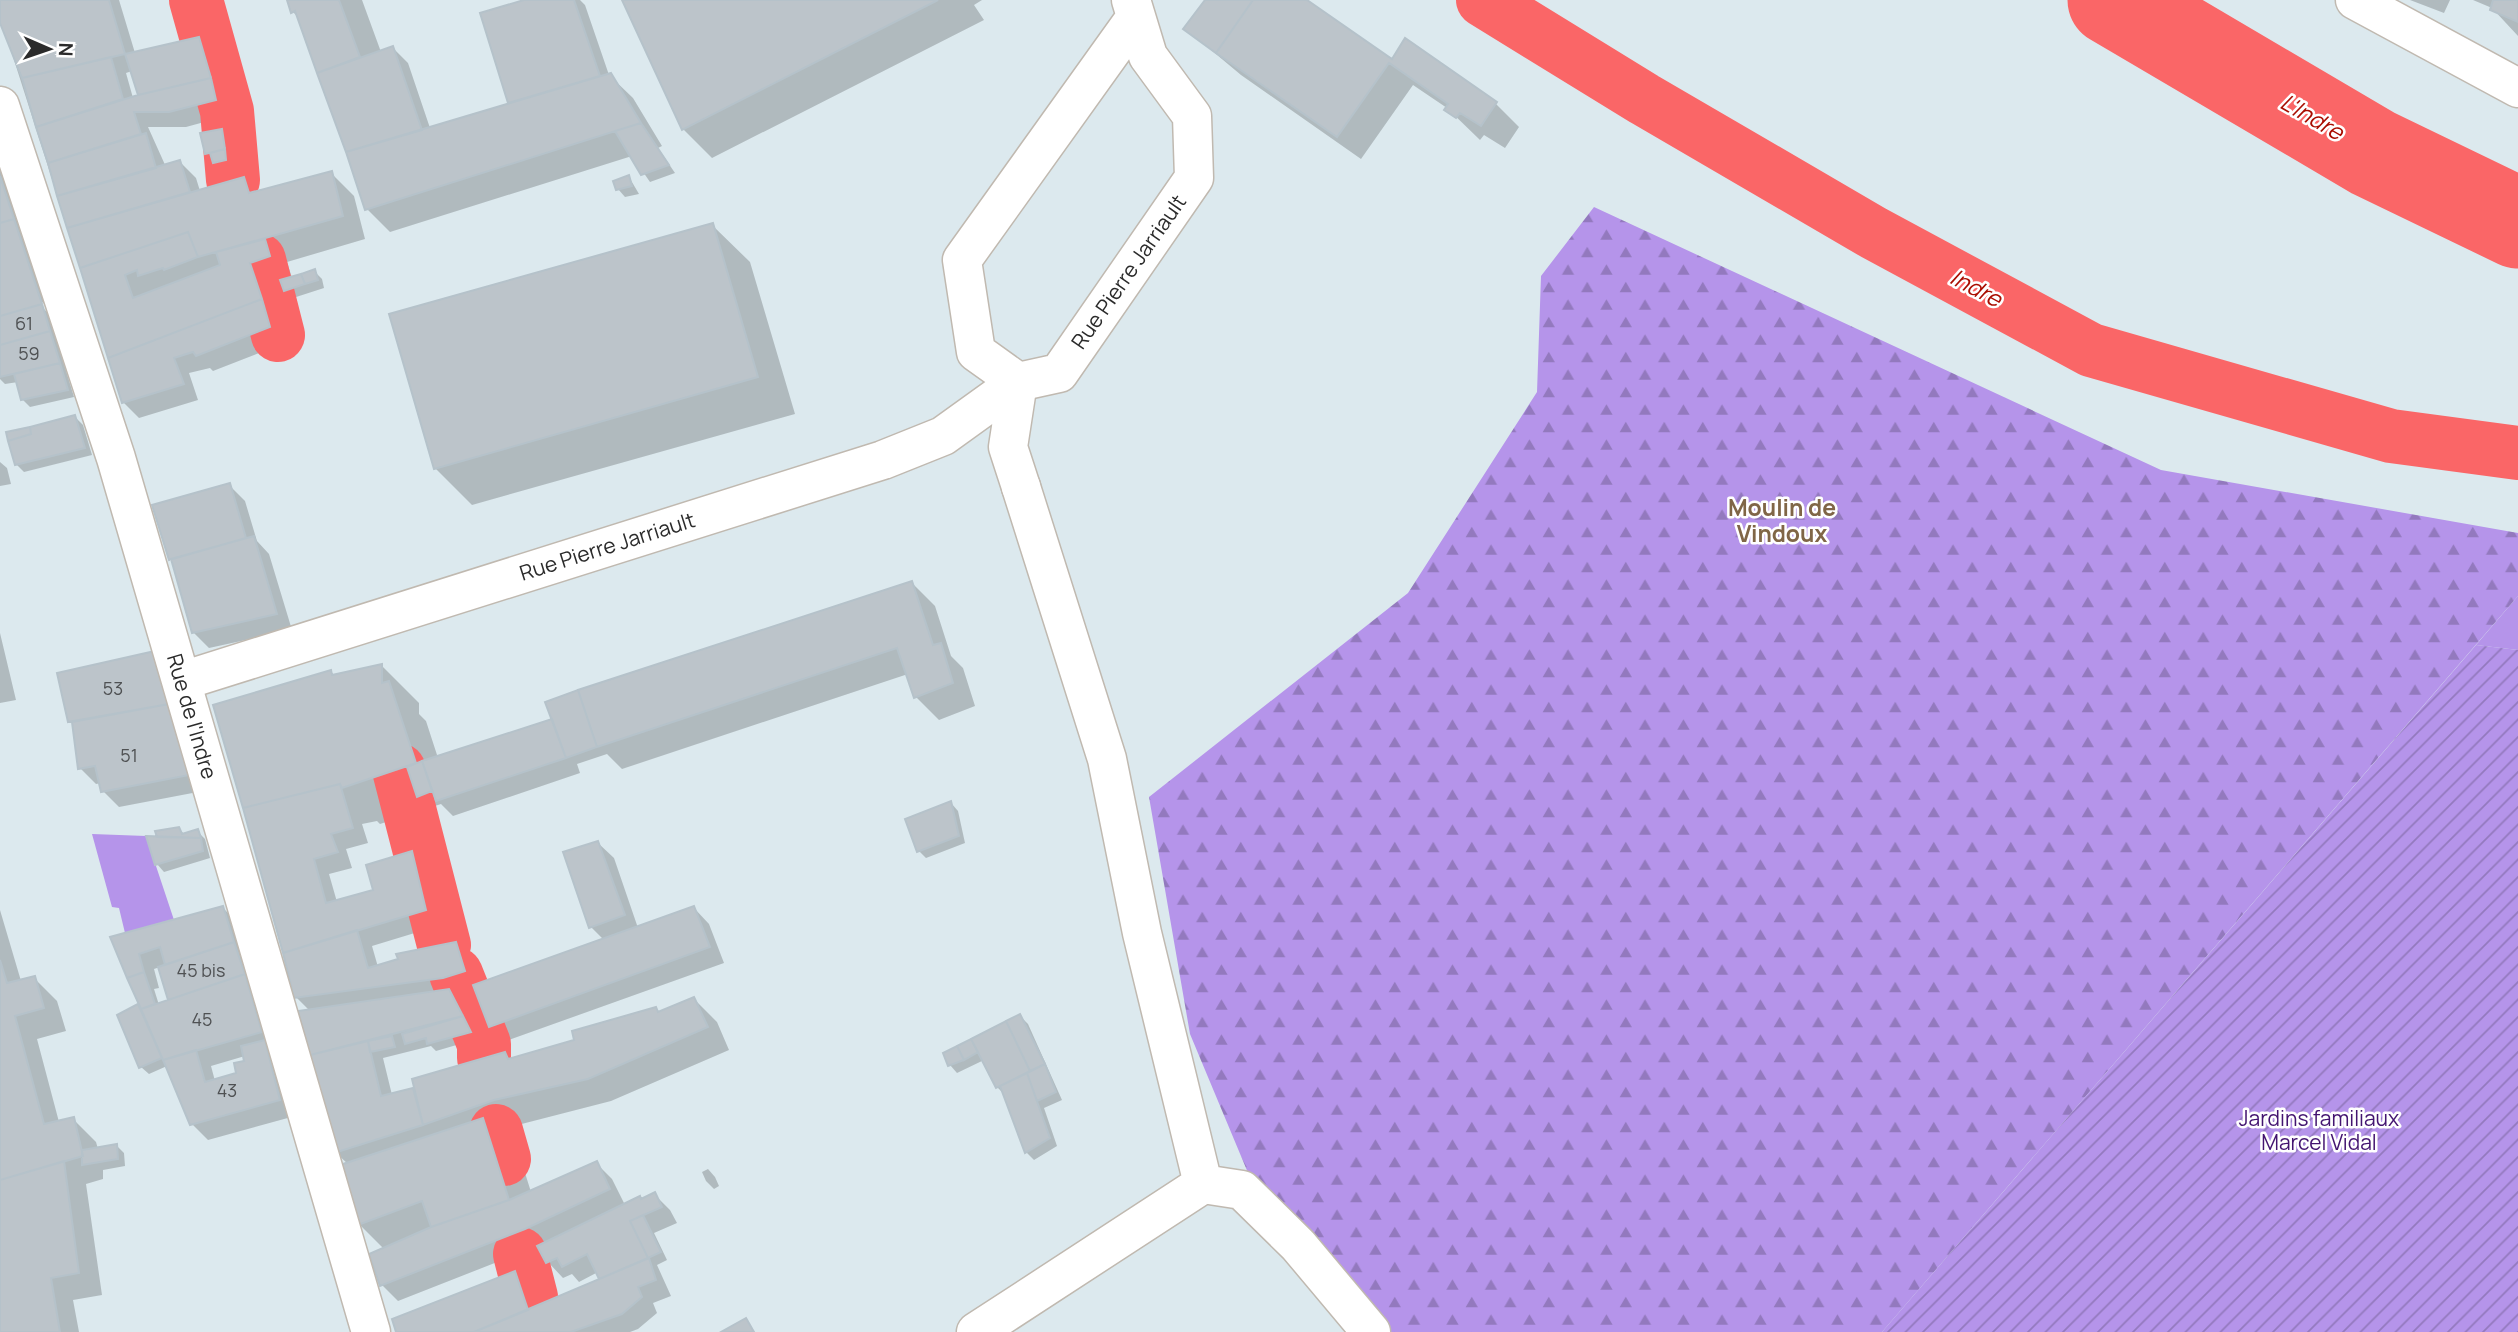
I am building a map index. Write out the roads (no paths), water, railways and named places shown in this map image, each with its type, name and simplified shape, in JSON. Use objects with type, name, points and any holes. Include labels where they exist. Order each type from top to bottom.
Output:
[{"type":"street","points":[[2355,0],[2518,88]]},
{"type":"street","name":"Rue Pierre Jarriault","points":[[1018,382],[975,352],[962,260],[1133,9]]},
{"type":"street","name":"Rue Pierre Jarriault","points":[[182,681],[883,460],[943,436],[1018,382],[1059,373],[1194,178],[1192,116],[1147,56],[1133,9]]},
{"type":"street","name":"Rue de l'Indre","points":[[0,106],[116,458],[371,1332]]},
{"type":"street","points":[[1018,382],[1008,447],[1107,759],[1142,933],[1203,1184]]},
{"type":"street","points":[[976,1332],[1203,1184],[1242,1190],[1298,1245],[1371,1332]]},
{"type":"waterway","points":[[196,0],[227,111],[233,180]]},
{"type":"waterway","name":"Indre","points":[[1483,0],[1644,99],[1874,233],[2091,350],[2391,436],[2518,453]]},
{"type":"waterway","name":"L'Indre","points":[[2113,0],[2373,153],[2518,223]]},
{"type":"waterway","points":[[259,260],[278,335]]},
{"type":"waterway","points":[[399,770],[444,945]]},
{"type":"waterway","points":[[456,974],[484,1044],[484,1058]]},
{"type":"waterway","points":[[496,1131],[504,1159]]},
{"type":"waterway","points":[[520,1254],[531,1297]]},
{"type":"district","name":"Moulin de Vindoux","points":[[1782,521]]},
{"type":"park label","name":"Jardins familiaux Marcel Vidal","points":[[2319,1131]]}]
